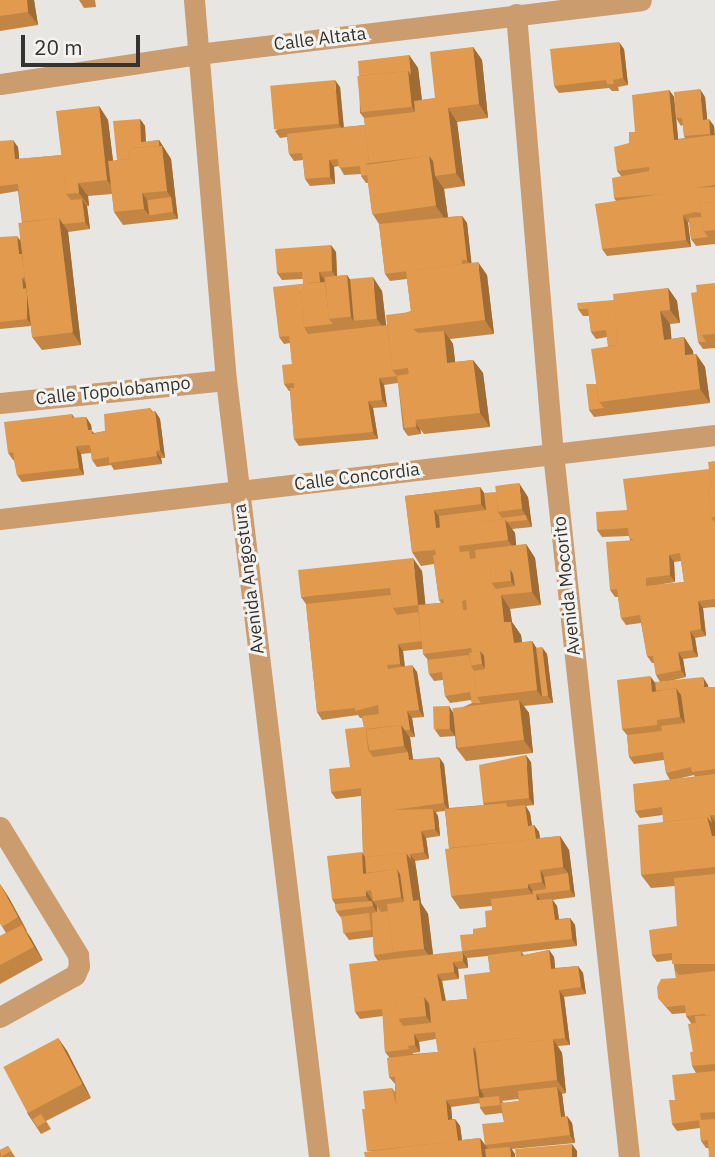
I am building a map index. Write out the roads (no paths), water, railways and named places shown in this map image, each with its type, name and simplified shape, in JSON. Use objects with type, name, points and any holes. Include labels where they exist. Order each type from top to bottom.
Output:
[{"type":"street","name":"Avenida Angostura","points":[[194,0],[226,380],[319,1157]]},
{"type":"street","name":"Calle Altata","points":[[0,84],[198,54],[641,0]]},
{"type":"street","name":"Avenida Mocorito","points":[[516,14],[553,453],[629,1157]]},
{"type":"street","name":"Calle Topolobampo","points":[[0,402],[226,380]]},
{"type":"street","name":"Calle Concordia","points":[[0,519],[715,435]]},
{"type":"street","points":[[0,827],[78,955],[79,966],[75,975],[0,1017]]}]
